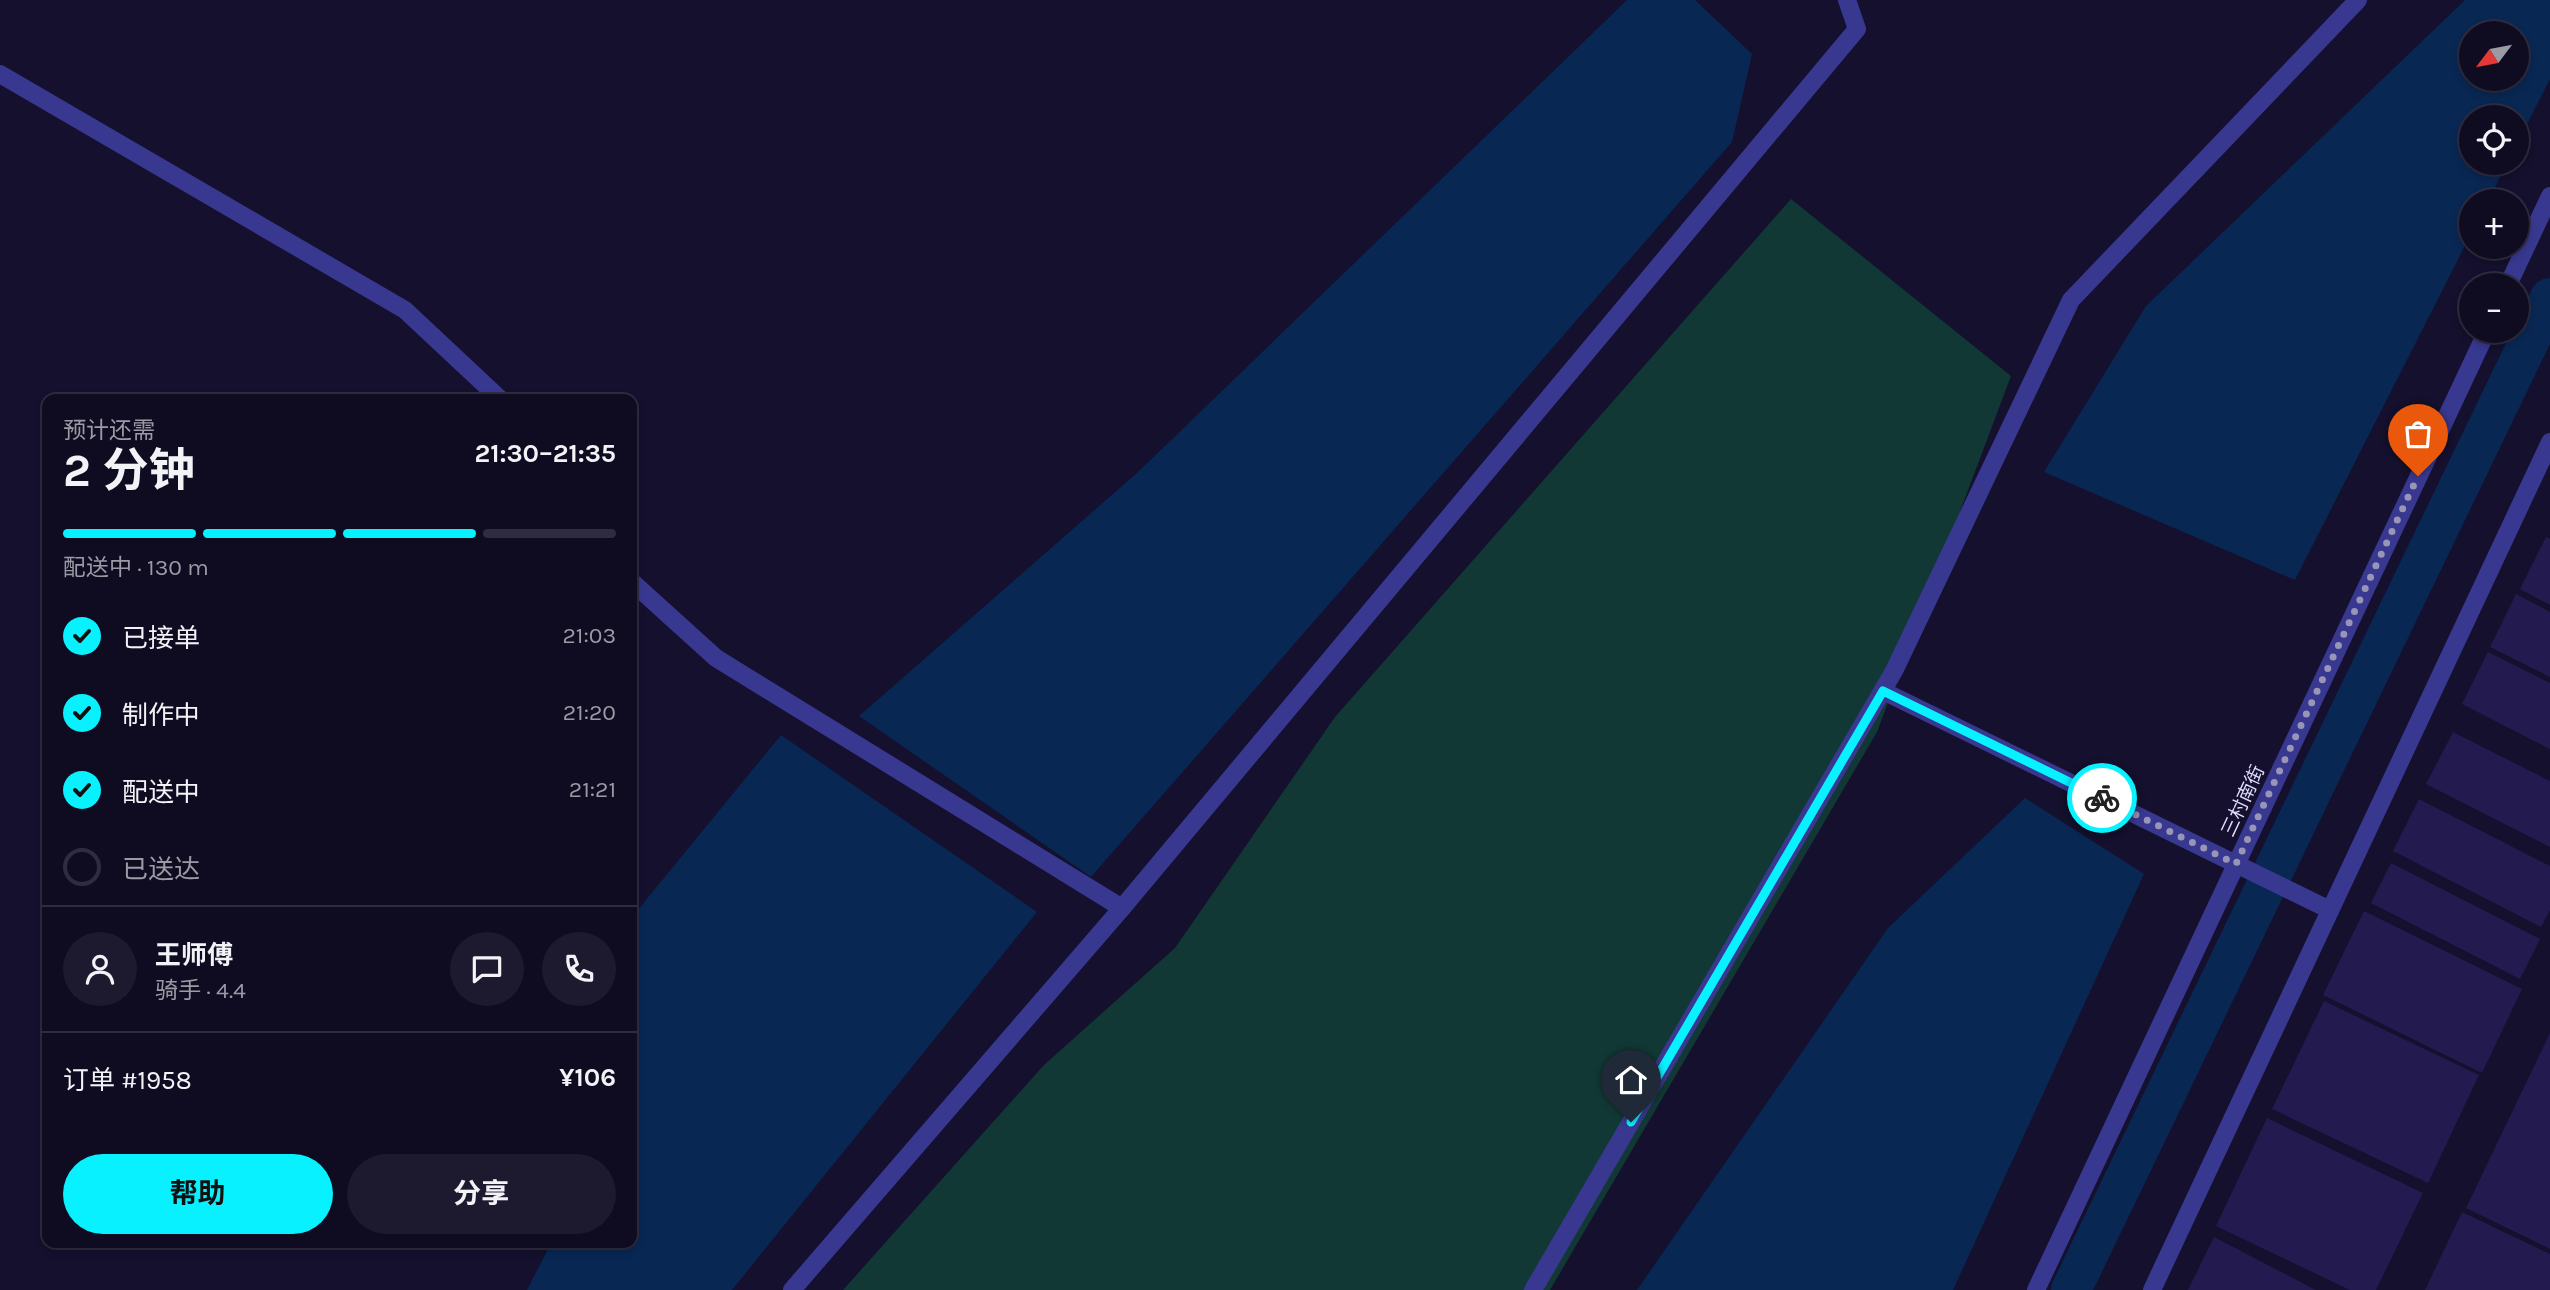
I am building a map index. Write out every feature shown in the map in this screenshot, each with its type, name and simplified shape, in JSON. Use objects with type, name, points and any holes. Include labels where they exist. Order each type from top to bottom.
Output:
[{"type":"street","points":[[792,1290],[1122,908],[1857,29],[1847,0]]},
{"type":"street","points":[[1533,1290],[1883,691],[2071,300],[2358,0]]},
{"type":"street","points":[[0,74],[405,310],[495,394]]},
{"type":"street","points":[[2514,273],[2550,196]]},
{"type":"street","name":"三村南街","points":[[2036,1290],[2481,343]]},
{"type":"street","points":[[2152,1290],[2550,442]]},
{"type":"street","points":[[637,587],[716,658],[1122,908]]},
{"type":"street","points":[[1883,691],[2330,910]]},
{"type":"green space","points":[[1791,199],[2011,376],[1877,732],[1550,1290],[843,1290],[1044,1065],[1175,948],[1335,717]]},
{"type":"water","points":[[1627,0],[1695,0],[1752,54],[1732,142],[1091,877],[859,716],[1138,472]]},
{"type":"water","points":[[2465,0],[2550,0],[2550,79],[2529,120],[2529,105],[2459,105],[2459,175],[2501,175],[2494,189],[2459,189],[2459,258],[2295,580],[2044,472],[2146,306]]},
{"type":"water","points":[[781,735],[1037,912],[732,1290],[527,1290],[548,1248],[637,1248],[637,911]]},
{"type":"water","points":[[2025,798],[2144,874],[1953,1290],[1637,1290],[1888,928]]},
{"type":"building","points":[[2546,537],[2550,539],[2550,605],[2520,589]]},
{"type":"building","points":[[2516,594],[2550,612],[2550,677],[2490,647]]},
{"type":"building","points":[[2488,652],[2550,683],[2550,749],[2462,704]]},
{"type":"building","points":[[2453,732],[2550,781],[2550,847],[2426,784]]},
{"type":"building","points":[[2419,799],[2550,866],[2550,910],[2541,927],[2393,851]]},
{"type":"building","points":[[2391,863],[2540,939],[2520,979],[2371,903]]},
{"type":"building","points":[[2364,911],[2522,989],[2482,1073],[2323,995]]},
{"type":"building","points":[[2324,1001],[2479,1075],[2428,1183],[2272,1109]]},
{"type":"building","points":[[2550,1033],[2550,1249],[2466,1208]]},
{"type":"building","points":[[2267,1118],[2423,1193],[2376,1290],[2350,1290],[2216,1226]]},
{"type":"building","points":[[2462,1212],[2550,1254],[2550,1290],[2425,1290]]},
{"type":"building","points":[[2214,1237],[2316,1290],[2188,1290]]},
{"type":"waterway","points":[[2071,1290],[2550,298]]},
{"type":"way so far","points":[[2102,798],[2236,864],[2418,476]]},
{"type":"route","points":[[1631,1122],[1883,691],[2102,798]]}]
